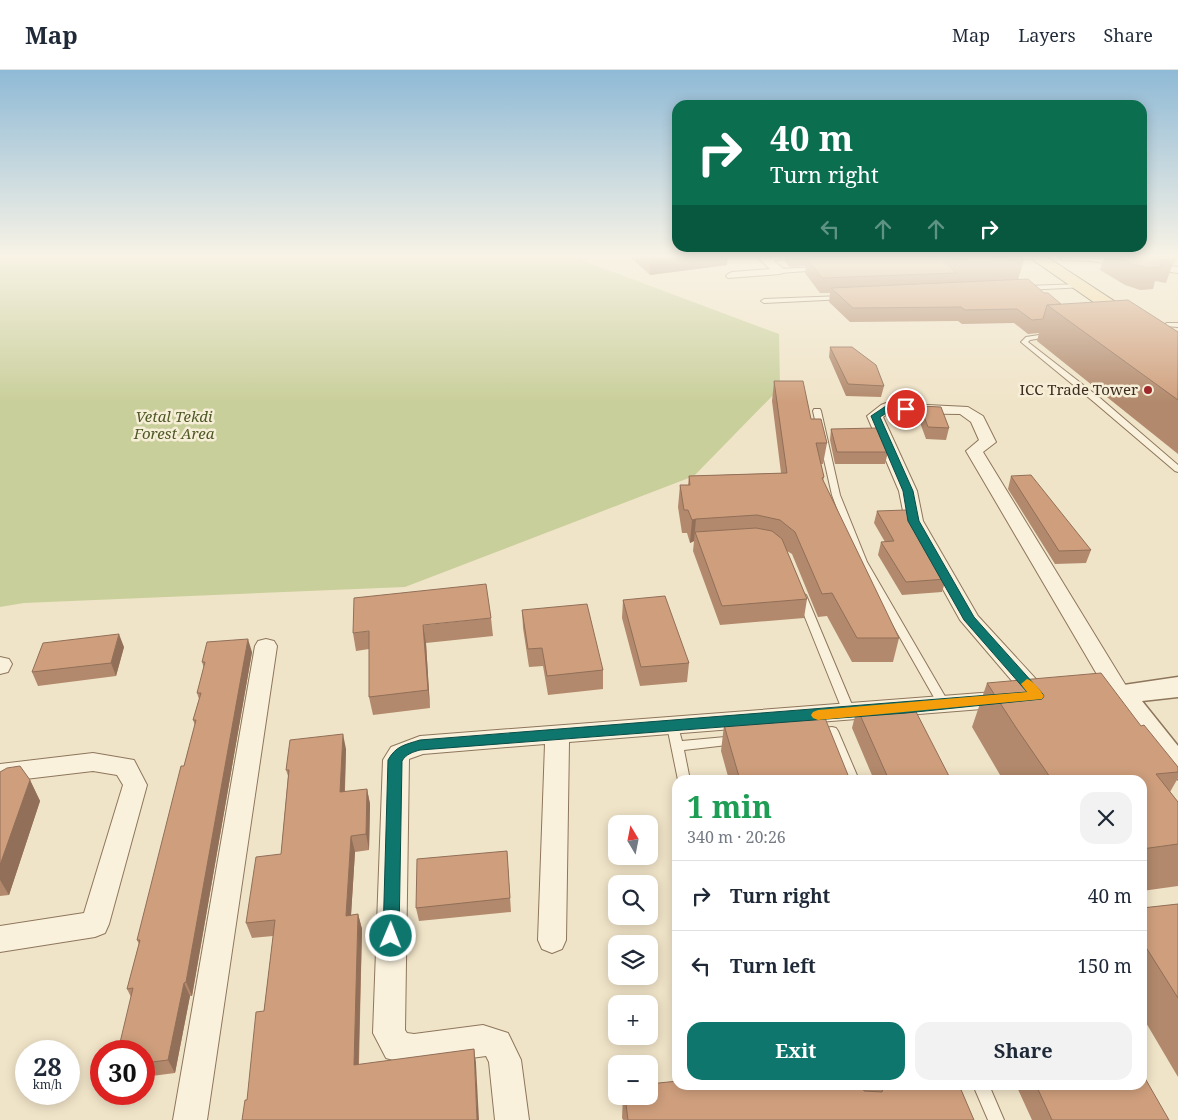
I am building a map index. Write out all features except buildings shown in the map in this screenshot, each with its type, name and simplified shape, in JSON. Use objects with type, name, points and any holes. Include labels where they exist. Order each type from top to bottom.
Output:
[{"type":"main road","points":[[1106,304],[1141,331],[1178,352]]},
{"type":"main road","points":[[1138,304],[1174,327]]},
{"type":"street","points":[[512,1120],[505,1060],[497,1044],[483,1040],[414,1050],[397,1047],[389,1033],[395,760],[400,753],[420,745],[557,734],[675,736],[850,712],[1047,696],[970,620],[914,521],[908,491],[875,416],[886,408],[963,410],[978,419],[988,442],[974,451],[1120,694],[1178,767]]},
{"type":"street","points":[[190,1120],[266,646]]},
{"type":"street","points":[[1091,694],[1120,694],[1178,687]]},
{"type":"street","points":[[552,940],[557,734]]},
{"type":"street","points":[[0,773],[93,762],[125,767],[135,786],[94,924],[0,939]]},
{"type":"lane","points":[[1056,335],[1028,338],[1024,342],[1097,400],[1178,469]]},
{"type":"lane","points":[[817,411],[836,495],[862,562],[944,705]]},
{"type":"lane","points":[[796,582],[850,712]]},
{"type":"lane","points":[[803,734],[832,731],[851,775]]},
{"type":"lane","points":[[683,775],[675,736],[745,740]]},
{"type":"lane","points":[[983,1090],[996,1120]]},
{"type":"green space","name":"Vetal Tekdi Forest Area","points":[[0,304],[699,304],[779,334],[780,388],[694,476],[405,587],[24,603],[0,607]]},
{"type":"slow traffic","points":[[818,715],[1038,696],[1027,684]]},
{"type":"place","name":"ICC Trade Tower","points":[[1148,390]]},
{"type":"route","points":[[391,936],[395,760],[400,753],[408,748],[420,745],[944,705],[1038,696],[970,620],[914,521],[908,491],[875,416],[886,408],[906,409]]}]
